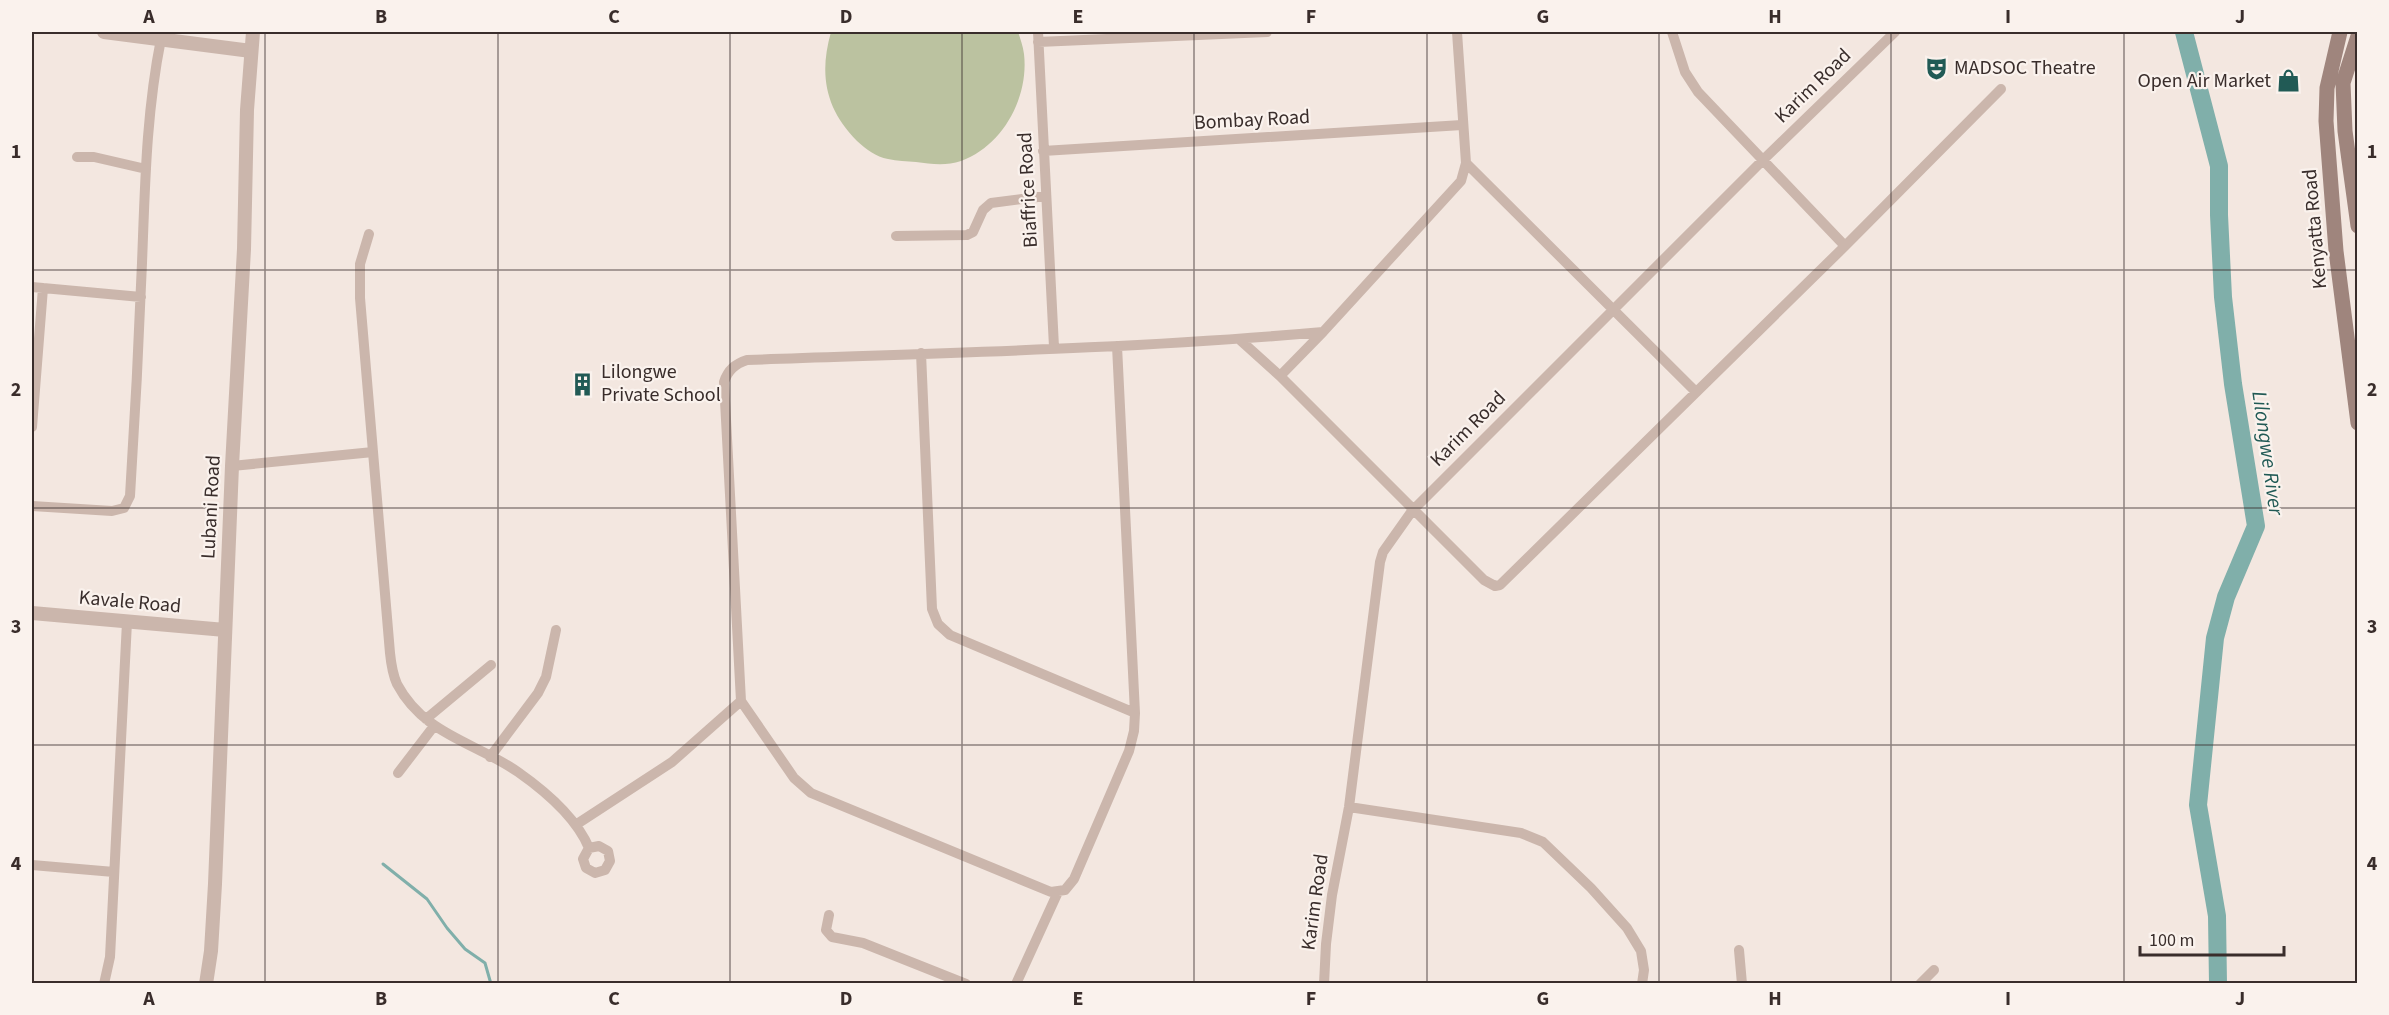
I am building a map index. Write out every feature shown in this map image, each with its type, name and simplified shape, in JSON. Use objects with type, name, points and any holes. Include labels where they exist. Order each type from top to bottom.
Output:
[{"type":"main road","name":"Kenyatta Road","points":[[2340,32],[2326,88],[2326,121],[2336,251],[2358,423]]},
{"type":"main road","name":"Kenyatta Road","points":[[2358,36],[2343,83],[2345,131],[2358,226]]},
{"type":"street","points":[[104,32],[251,51]]},
{"type":"street","name":"Lubani Road","points":[[206,984],[212,951],[232,466],[244,249],[247,110],[253,32]]},
{"type":"street","points":[[1038,37],[1267,32]]},
{"type":"street","points":[[1280,376],[1461,181],[1466,164],[1457,32]]},
{"type":"street","points":[[1672,32],[1685,72],[1698,92],[1845,246]]},
{"type":"street","name":"Karim Road","points":[[1324,984],[1332,895],[1349,807],[1383,552],[1412,511],[1764,159],[1895,32]]},
{"type":"street","name":"Biaffrice Road","points":[[1038,37],[1054,347]]},
{"type":"street","points":[[32,506],[112,511],[124,508],[130,496],[147,134],[153,78],[161,39]]},
{"type":"street","points":[[1239,339],[1280,376],[1412,511],[1484,580],[1495,586],[1500,585],[1845,246],[2001,89]]},
{"type":"street","name":"Bombay Road","points":[[1043,151],[1462,125]]},
{"type":"street","points":[[78,157],[94,157],[146,168]]},
{"type":"street","points":[[1466,164],[1696,392]]},
{"type":"street","points":[[896,236],[967,235],[973,232],[982,210],[991,203],[1046,196]]},
{"type":"street","points":[[369,234],[360,264],[360,298],[396,682],[409,701],[430,723],[517,771],[577,825],[589,848]]},
{"type":"street","points":[[32,287],[141,297]]},
{"type":"street","points":[[32,427],[43,288]]},
{"type":"street","points":[[1117,346],[1134,731],[1128,751],[1071,885],[1058,892],[811,793],[794,778],[741,702],[724,382],[727,374],[732,368],[747,360],[1117,346],[1323,332]]},
{"type":"street","points":[[921,353],[932,609],[938,624],[951,635],[1135,713]]},
{"type":"street","points":[[232,466],[373,452]]},
{"type":"street","name":"Kavale Road","points":[[32,613],[225,630]]},
{"type":"street","points":[[104,984],[110,957],[127,622]]},
{"type":"street","points":[[490,757],[542,685],[546,677],[556,630]]},
{"type":"street","points":[[398,773],[430,723],[491,665]]},
{"type":"street","points":[[577,825],[672,762],[741,702]]},
{"type":"street","points":[[1349,807],[1521,832],[1537,838],[1591,888],[1634,937],[1644,960],[1642,984]]},
{"type":"street","points":[[32,865],[114,872]]},
{"type":"street","points":[[1016,984],[1058,892]]},
{"type":"street","points":[[829,915],[826,930],[831,937],[862,943],[966,984]]},
{"type":"street","points":[[1739,950],[1742,984]]},
{"type":"street","points":[[1920,984],[1934,970]]},
{"type":"green space","points":[[831,32],[1018,32],[1024,51],[1024,70],[1017,103],[1001,132],[976,154],[961,161],[950,164],[933,164],[884,158],[857,141],[846,129],[832,104],[825,62]]},
{"type":"waterway","name":"Lilongwe River","points":[[2184,32],[2219,166],[2223,297],[2233,384],[2256,526],[2226,597],[2215,638],[2198,805],[2217,916],[2218,984]]},
{"type":"waterway","points":[[383,864],[427,899],[465,949],[485,963],[491,984]]},
{"type":"place","name":"MADSOC Theatre","points":[[1936,68]]},
{"type":"place","name":"Open Air Market","points":[[2289,81]]},
{"type":"place","name":"Lilongwe Private School","points":[[583,384]]}]
